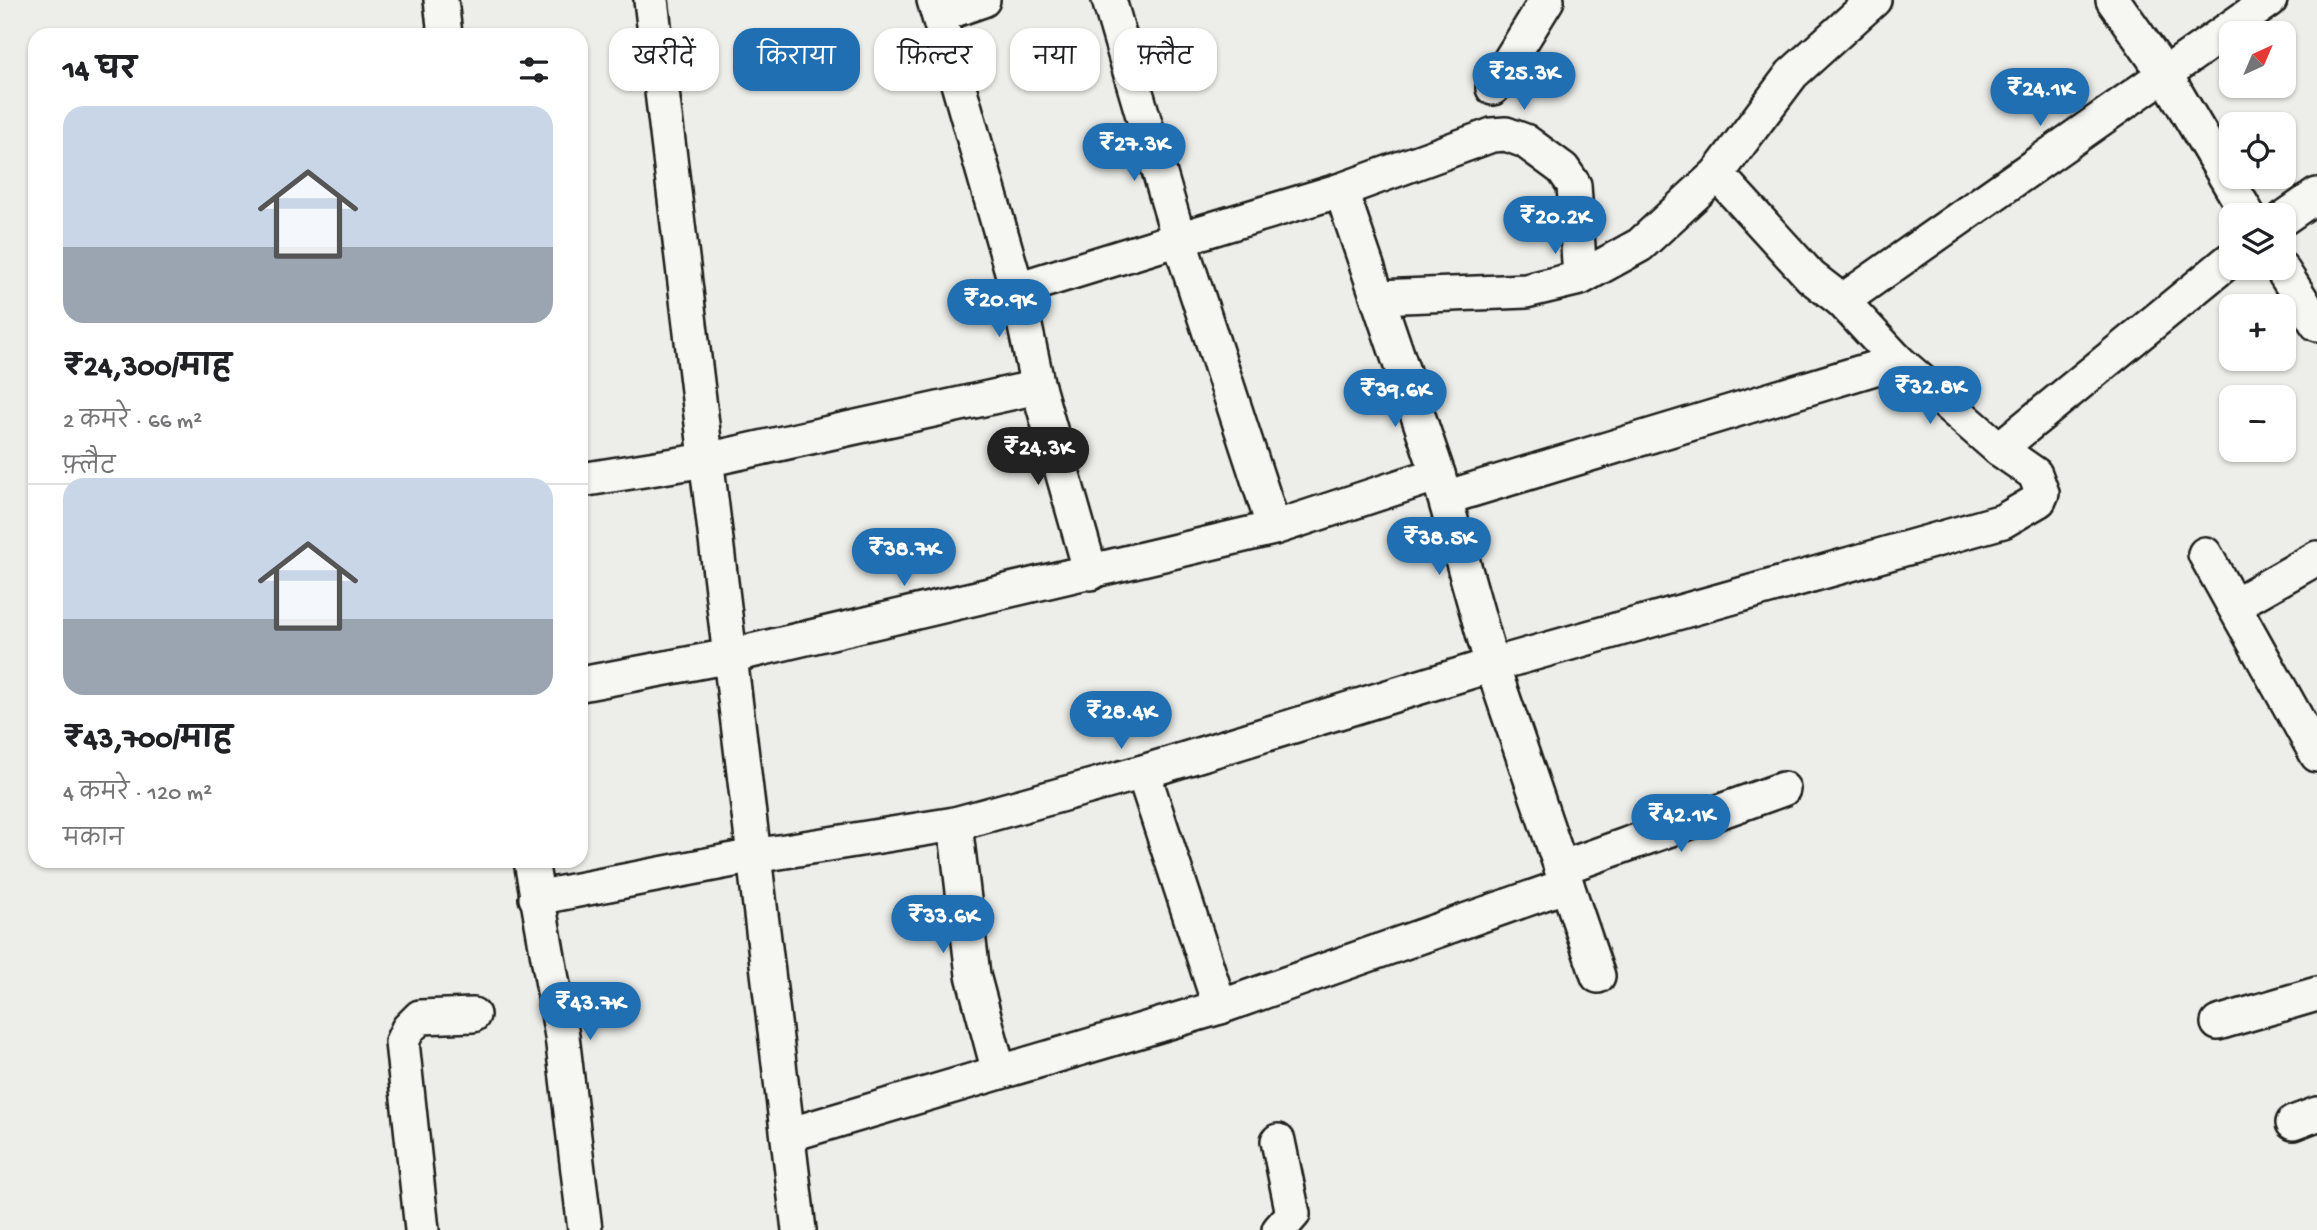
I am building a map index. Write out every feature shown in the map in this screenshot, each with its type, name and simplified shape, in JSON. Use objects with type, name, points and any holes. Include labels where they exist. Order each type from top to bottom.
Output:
[{"type":"street","points":[[442,0],[444,28]]},
{"type":"street","points":[[651,0],[799,1230]]},
{"type":"street","points":[[982,0],[937,8],[1017,289],[1038,387],[1091,573]]},
{"type":"street","points":[[1109,0],[1179,239],[1274,528]]},
{"type":"street","points":[[1493,88],[1547,0]]},
{"type":"street","points":[[1378,297],[1526,291],[1580,278],[1640,245],[1717,174],[1792,74],[1874,0]]},
{"type":"street","points":[[2113,0],[2165,74],[2241,203]]},
{"type":"street","points":[[1842,301],[2270,0]]},
{"type":"street","points":[[1017,289],[1341,190],[1492,135],[1506,134],[1525,141],[1563,169],[1574,185],[1580,278]]},
{"type":"street","points":[[536,898],[754,856],[955,824],[1143,772],[1492,665],[2003,521],[2039,500],[2042,493],[2035,474],[1999,449],[1898,361],[1842,301],[1811,277],[1717,174]]},
{"type":"street","points":[[1341,190],[1441,486],[1492,665],[1598,976]]},
{"type":"street","points":[[2296,210],[2317,195]]},
{"type":"street","points":[[1999,449],[2219,269]]},
{"type":"street","points":[[2289,280],[2317,324]]},
{"type":"street","points":[[588,683],[730,656],[1091,573],[1441,486],[1898,361]]},
{"type":"street","points":[[588,479],[706,460],[1038,387]]},
{"type":"street","points":[[2205,554],[2317,755]]},
{"type":"street","points":[[2234,606],[2317,558]]},
{"type":"street","points":[[1143,772],[1220,1007]]},
{"type":"street","points":[[788,1135],[1220,1007],[1564,877],[1783,789]]},
{"type":"street","points":[[955,824],[973,975],[999,1072]]},
{"type":"street","points":[[532,868],[562,1036],[585,1230]]},
{"type":"street","points":[[2218,1023],[2317,994]]},
{"type":"street","points":[[419,1230],[401,1042],[408,1029],[420,1017],[473,1015]]},
{"type":"street","points":[[1278,1141],[1293,1214],[1279,1230]]}]
